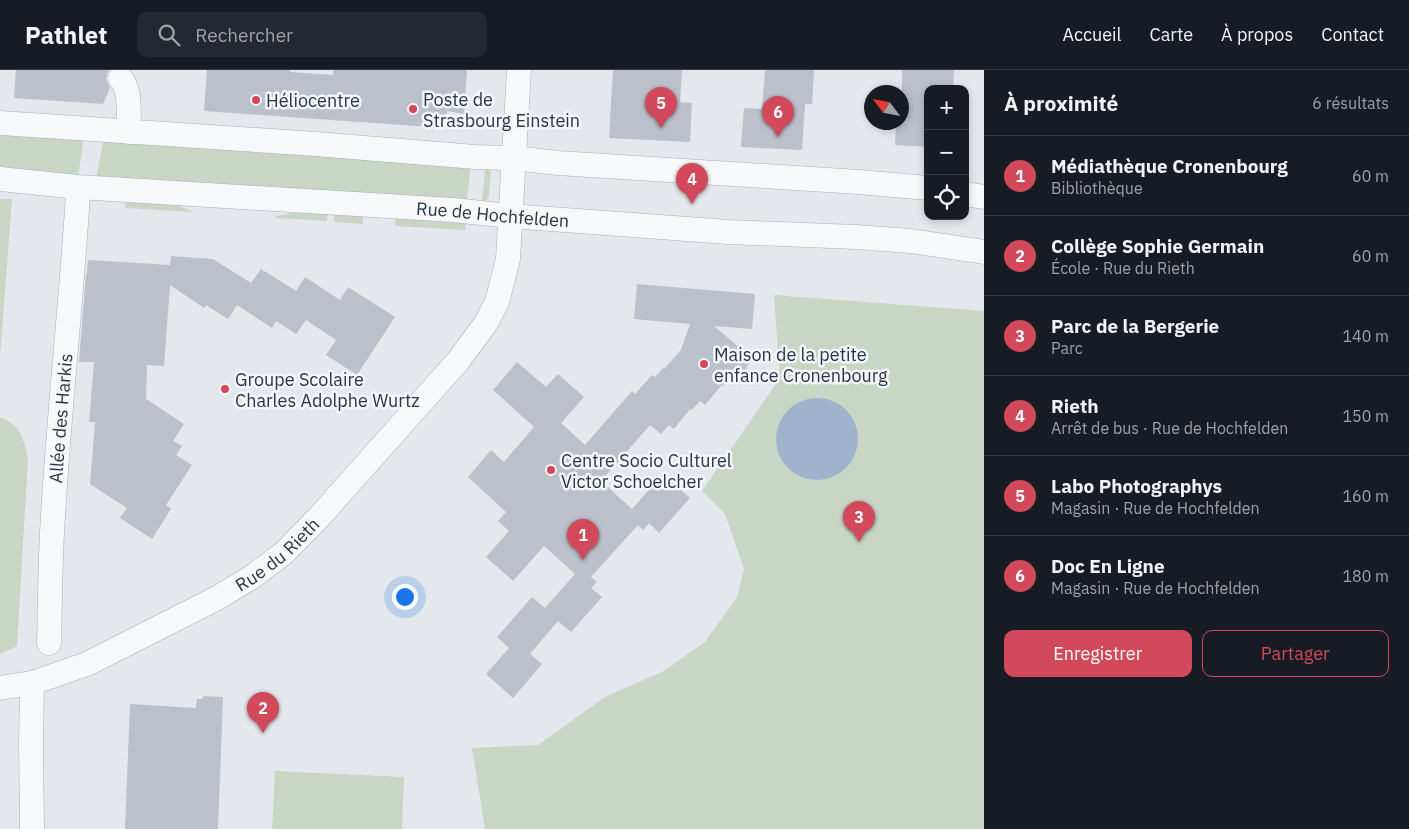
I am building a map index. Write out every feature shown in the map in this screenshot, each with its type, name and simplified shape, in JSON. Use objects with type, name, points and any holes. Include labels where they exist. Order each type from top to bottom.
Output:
[{"type":"street","name":"Rue du Rieth","points":[[0,688],[32,683],[87,664],[219,597],[252,577],[284,553],[302,535],[458,361],[486,323],[497,302],[508,259],[519,70]]},
{"type":"street","points":[[120,78],[128,94],[128,132]]},
{"type":"street","points":[[0,123],[924,188]]},
{"type":"street","name":"Rue de Hochfelden","points":[[0,179],[78,187],[387,206],[728,232],[911,241],[984,252]]},
{"type":"street","name":"Allée des Harkis","points":[[49,643],[52,533],[78,194]]},
{"type":"street","points":[[969,195],[984,197]]},
{"type":"street","points":[[32,683],[32,829]]},
{"type":"green space","points":[[0,130],[84,135],[78,179],[0,174]]},
{"type":"green space","points":[[104,136],[471,162],[467,200],[96,181]]},
{"type":"green space","points":[[486,162],[491,166],[489,197],[482,201]]},
{"type":"green space","points":[[126,195],[158,197],[194,212],[125,208]]},
{"type":"green space","points":[[0,199],[12,199],[0,357]]},
{"type":"green space","points":[[318,208],[328,208],[327,221],[276,218],[276,216]]},
{"type":"green space","points":[[337,213],[363,215],[363,224],[334,222],[334,216]]},
{"type":"green space","points":[[396,213],[466,221],[465,230],[395,226]]},
{"type":"green space","points":[[774,295],[984,311],[984,829],[485,829],[472,748],[538,745],[605,697],[662,672],[705,642],[737,597],[744,569],[725,514],[702,491],[780,378]]},
{"type":"green space","points":[[0,417],[13,424],[20,433],[28,459],[17,646],[0,654]]},
{"type":"green space","points":[[275,771],[404,777],[402,829],[272,829]]},
{"type":"water","points":[[817,398],[833,402],[846,410],[854,423],[858,439],[854,455],[846,468],[833,476],[817,480],[801,476],[788,468],[780,455],[776,439],[780,423],[788,410],[801,402]]},
{"type":"building","points":[[16,70],[109,70],[106,79],[110,88],[103,104],[14,98]]},
{"type":"building","points":[[207,70],[290,70],[290,72],[333,75],[333,70],[467,70],[464,114],[447,111],[445,128],[204,111]]},
{"type":"building","points":[[613,70],[682,70],[680,102],[692,103],[690,142],[609,138]]},
{"type":"building","points":[[765,70],[814,70],[812,104],[805,104],[802,150],[741,147],[744,108],[762,109]]},
{"type":"building","points":[[902,70],[954,70],[953,85],[924,85],[924,147],[895,145],[896,130],[909,130],[909,85],[902,85]]},
{"type":"building","points":[[171,256],[213,259],[251,283],[261,269],[296,291],[305,277],[340,300],[348,287],[395,317],[357,375],[326,355],[336,340],[306,320],[296,334],[276,321],[272,328],[237,305],[228,319],[206,305],[204,308],[170,285],[164,366],[147,365],[146,399],[184,424],[173,441],[182,446],[176,455],[192,465],[166,505],[171,509],[152,539],[120,518],[127,508],[90,484],[95,422],[89,422],[94,362],[79,362],[88,260],[170,265]]},
{"type":"building","points":[[637,284],[755,294],[752,329],[714,326],[753,359],[736,381],[731,377],[705,405],[700,401],[692,410],[690,409],[674,429],[669,425],[661,434],[650,425],[601,481],[632,509],[663,474],[690,498],[659,533],[649,523],[643,530],[638,525],[591,577],[597,582],[591,588],[602,597],[571,632],[558,621],[530,654],[542,664],[513,698],[486,674],[509,648],[497,637],[532,597],[545,608],[575,574],[544,546],[513,581],[486,557],[509,531],[498,521],[506,512],[468,477],[491,450],[504,462],[534,427],[493,390],[517,362],[546,387],[558,374],[584,397],[561,423],[585,445],[632,391],[635,394],[652,375],[655,377],[664,369],[681,350],[690,324],[634,319]]},
{"type":"building","points":[[203,696],[223,697],[218,829],[125,829],[130,704],[196,708],[197,699],[203,699]]},
{"type":"place","name":"Héliocentre","points":[[256,100]]},
{"type":"place","name":"Poste de Strasbourg Einstein","points":[[413,109]]},
{"type":"place","name":"Labo Photographys","points":[[661,128]]},
{"type":"place","name":"Doc En Ligne","points":[[778,137]]},
{"type":"place","name":"Rieth","points":[[692,204]]},
{"type":"place","name":"Maison de la petite enfance Cronenbourg","points":[[704,364]]},
{"type":"place","name":"Groupe Scolaire Charles Adolphe Wurtz","points":[[225,389]]},
{"type":"place","name":"Centre Socio Culturel Victor Schoelcher","points":[[551,470]]},
{"type":"place","name":"Parc de la Bergerie","points":[[859,542]]},
{"type":"place","name":"Médiathèque Cronenbourg","points":[[583,560]]},
{"type":"place","name":"Collège Sophie Germain","points":[[263,733]]}]
